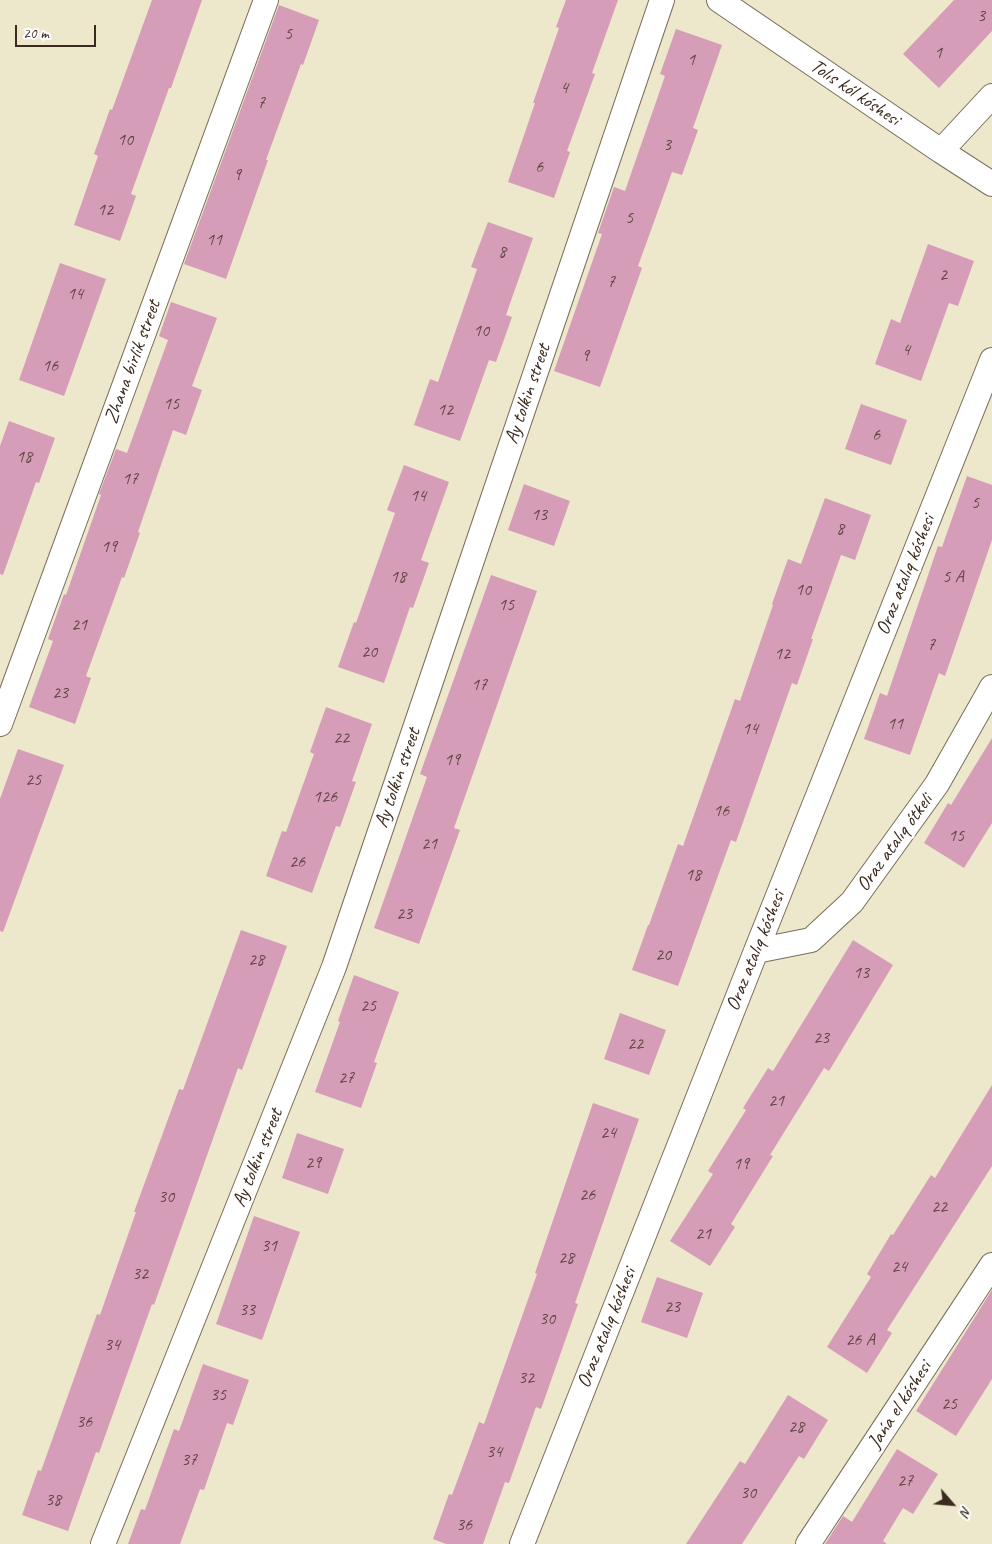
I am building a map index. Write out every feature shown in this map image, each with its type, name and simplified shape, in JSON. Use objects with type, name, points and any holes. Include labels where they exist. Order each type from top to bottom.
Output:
[{"type":"street","name":"Zhana birlik street","points":[[0,724],[266,0]]},
{"type":"street","name":"Ay tolkin street","points":[[103,1544],[334,967],[662,0]]},
{"type":"street","name":"Tolıs kól kóshesi","points":[[719,0],[992,184]]},
{"type":"street","points":[[941,151],[992,96]]},
{"type":"street","name":"Oraz atalıq kóshesi","points":[[522,1544],[992,360]]},
{"type":"street","name":"Oraz atalıq ótkeli","points":[[756,951],[811,940],[852,902],[937,784],[992,687]]},
{"type":"street","name":"Jańa el kóshesi","points":[[808,1544],[992,1265]]},
{"type":"building","points":[[152,0],[202,0],[131,194],[136,196],[120,241],[74,225],[98,156],[94,154]]},
{"type":"building","points":[[566,0],[618,0],[592,73],[595,74],[567,151],[570,152],[554,198],[508,182],[559,28],[556,27]]},
{"type":"building","points":[[954,0],[992,0],[992,31],[939,88],[903,54]]},
{"type":"building","points":[[279,5],[319,20],[266,160],[268,160],[226,279],[184,264]]},
{"type":"building","points":[[676,29],[722,45],[693,128],[698,130],[682,175],[672,172],[638,266],[642,268],[600,387],[554,371],[602,234],[598,233],[614,187],[625,191],[665,76],[660,74]]},
{"type":"building","points":[[488,222],[533,238],[506,315],[512,317],[496,362],[489,360],[460,441],[414,425],[430,379],[438,382],[477,269],[471,267]]},
{"type":"building","points":[[928,244],[974,261],[958,306],[949,303],[921,381],[875,364],[891,319],[900,323]]},
{"type":"building","points":[[60,263],[106,279],[64,396],[19,380]]},
{"type":"building","points":[[171,302],[217,318],[192,386],[202,390],[186,435],[173,430],[138,532],[140,533],[86,676],[91,678],[75,724],[29,707],[53,641],[48,639],[64,594],[66,595],[101,495],[99,494],[116,449],[127,453],[168,340],[159,336]]},
{"type":"building","points":[[861,404],[907,420],[891,465],[845,449]]},
{"type":"building","points":[[9,421],[55,438],[39,483],[36,482],[3,575],[0,574],[0,446]]},
{"type":"building","points":[[404,465],[449,482],[421,560],[429,563],[413,608],[410,607],[384,683],[338,667],[354,622],[356,623],[395,513],[387,510]]},
{"type":"building","points":[[967,476],[992,485],[992,540],[945,676],[939,673],[910,755],[864,739],[880,693],[887,696],[938,546],[942,547]]},
{"type":"building","points":[[524,484],[570,501],[554,546],[508,530]]},
{"type":"building","points":[[825,498],[871,515],[855,560],[841,555],[797,685],[792,683],[736,842],[731,840],[678,986],[632,970],[678,844],[683,846],[735,699],[740,701],[788,559],[801,564]]},
{"type":"building","points":[[491,575],[537,591],[454,828],[460,830],[419,944],[374,928],[427,777],[420,774]]},
{"type":"building","points":[[326,707],[372,724],[352,781],[356,782],[340,827],[336,826],[312,893],[266,876],[282,831],[286,832],[314,754],[310,752]]},
{"type":"building","points":[[992,738],[992,823],[964,868],[924,843],[948,803],[951,805]]},
{"type":"building","points":[[18,749],[64,765],[3,932],[0,931],[0,799]]},
{"type":"building","points":[[241,930],[287,946],[242,1070],[238,1068],[154,1305],[152,1304],[99,1453],[96,1452],[68,1531],[22,1515],[38,1470],[41,1471],[97,1314],[100,1315],[136,1212],[134,1212],[179,1089],[183,1090]]},
{"type":"building","points":[[853,940],[893,965],[829,1071],[824,1068],[770,1155],[773,1156],[731,1224],[735,1227],[710,1266],[670,1241],[713,1174],[708,1171],[746,1110],[743,1108],[768,1068],[773,1071]]},
{"type":"building","points":[[354,975],[399,992],[374,1062],[377,1063],[361,1108],[315,1092],[340,1022],[338,1021]]},
{"type":"building","points":[[620,1013],[666,1030],[649,1075],[604,1059]]},
{"type":"building","points":[[992,1085],[992,1166],[887,1330],[892,1333],[867,1373],[827,1347],[871,1277],[867,1274],[891,1234],[893,1235],[931,1175],[935,1178]]},
{"type":"building","points":[[593,1103],[639,1119],[575,1303],[578,1304],[541,1409],[536,1407],[509,1483],[505,1482],[483,1544],[446,1544],[433,1539],[449,1494],[452,1495],[479,1422],[484,1424],[537,1274],[535,1273]]},
{"type":"building","points":[[297,1133],[344,1149],[328,1194],[282,1178]]},
{"type":"building","points":[[254,1216],[300,1232],[262,1340],[216,1324]]},
{"type":"building","points":[[657,1277],[703,1293],[687,1338],[641,1322]]},
{"type":"building","points":[[992,1290],[992,1379],[956,1436],[916,1411]]},
{"type":"building","points":[[203,1364],[249,1380],[233,1425],[227,1423],[204,1490],[200,1489],[180,1544],[128,1544],[141,1509],[145,1510],[174,1429],[179,1431]]},
{"type":"building","points":[[788,1395],[828,1420],[804,1459],[799,1456],[742,1544],[686,1544],[740,1461],[745,1464]]},
{"type":"building","points":[[897,1449],[938,1474],[913,1514],[903,1508],[883,1541],[887,1544],[825,1544],[843,1516],[852,1522]]}]
